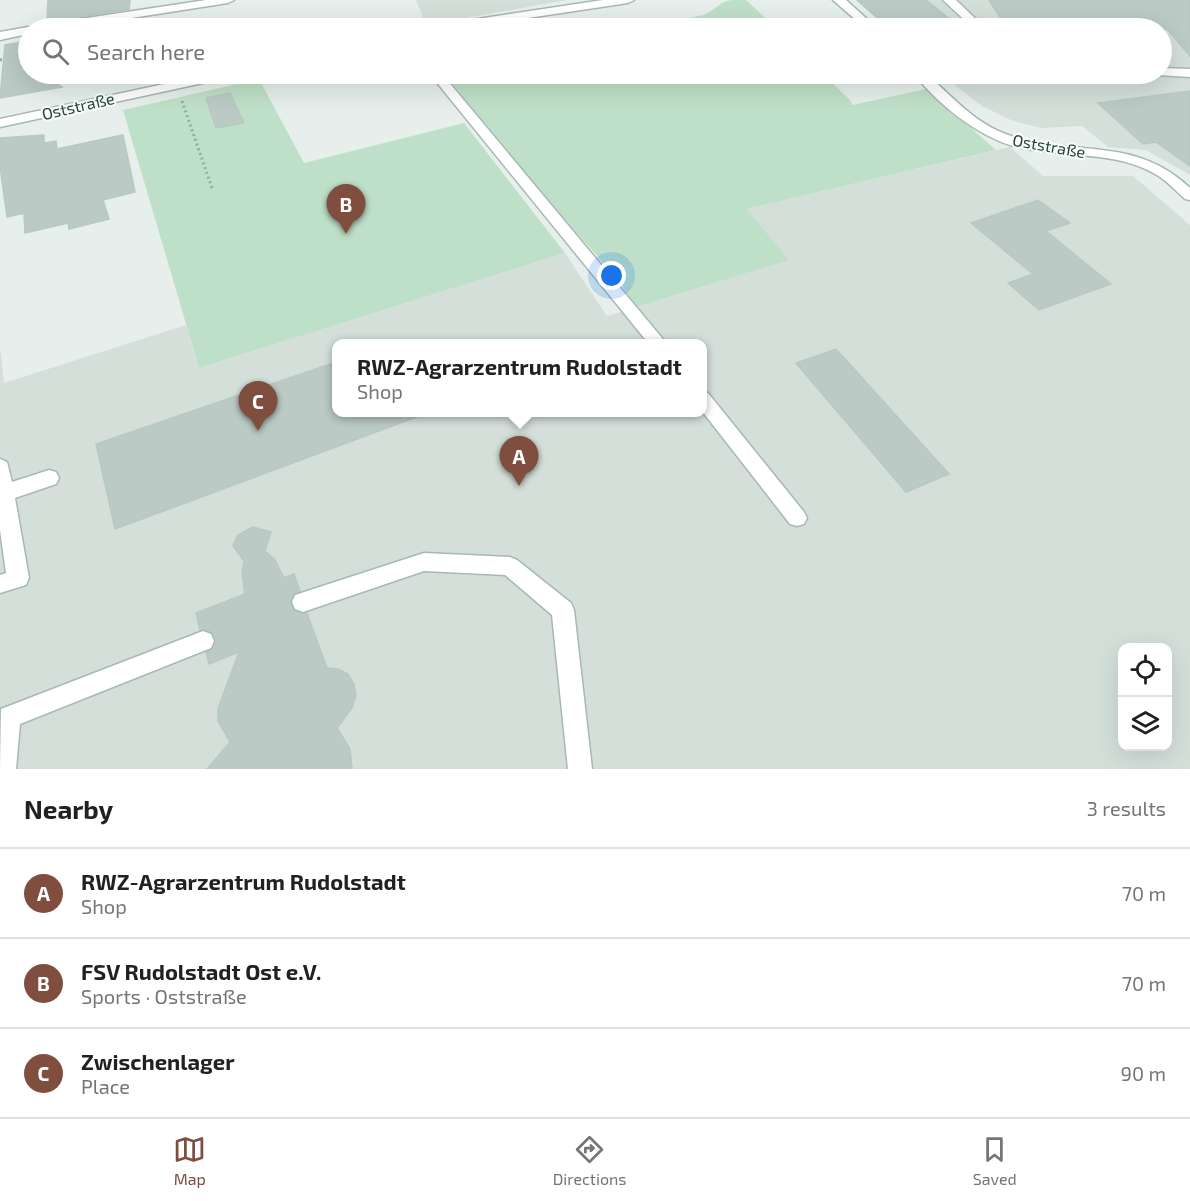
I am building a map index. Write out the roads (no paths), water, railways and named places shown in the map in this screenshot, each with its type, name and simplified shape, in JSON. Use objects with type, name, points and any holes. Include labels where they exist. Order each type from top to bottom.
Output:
[{"type":"street","points":[[111,18],[228,0]]},
{"type":"street","points":[[503,18],[598,2],[628,0]]},
{"type":"street","points":[[839,0],[860,18]]},
{"type":"street","points":[[949,0],[968,18]]},
{"type":"street","points":[[0,36],[18,33]]},
{"type":"street","points":[[1172,72],[1190,73]]},
{"type":"street","name":"Oststraße","points":[[0,123],[154,84]]},
{"type":"street","points":[[444,84],[480,130],[604,274],[655,339]]},
{"type":"street","name":"Oststraße","points":[[931,84],[974,122],[998,136],[1026,144],[1145,164],[1161,172],[1190,196]]},
{"type":"street","points":[[707,404],[797,518]]},
{"type":"street","points":[[0,467],[18,578],[0,584]]},
{"type":"street","points":[[5,493],[49,478]]},
{"type":"street","points":[[303,602],[424,562],[510,566],[563,609],[580,769]]},
{"type":"street","points":[[4,769],[5,718],[203,641]]},
{"type":"place","name":"FSV Rudolstadt Ost e.V.","points":[[346,234]]},
{"type":"place","name":"Zwischenlager","points":[[258,431]]},
{"type":"place","name":"RWZ-Agrarzentrum Rudolstadt","points":[[519,486]]}]
